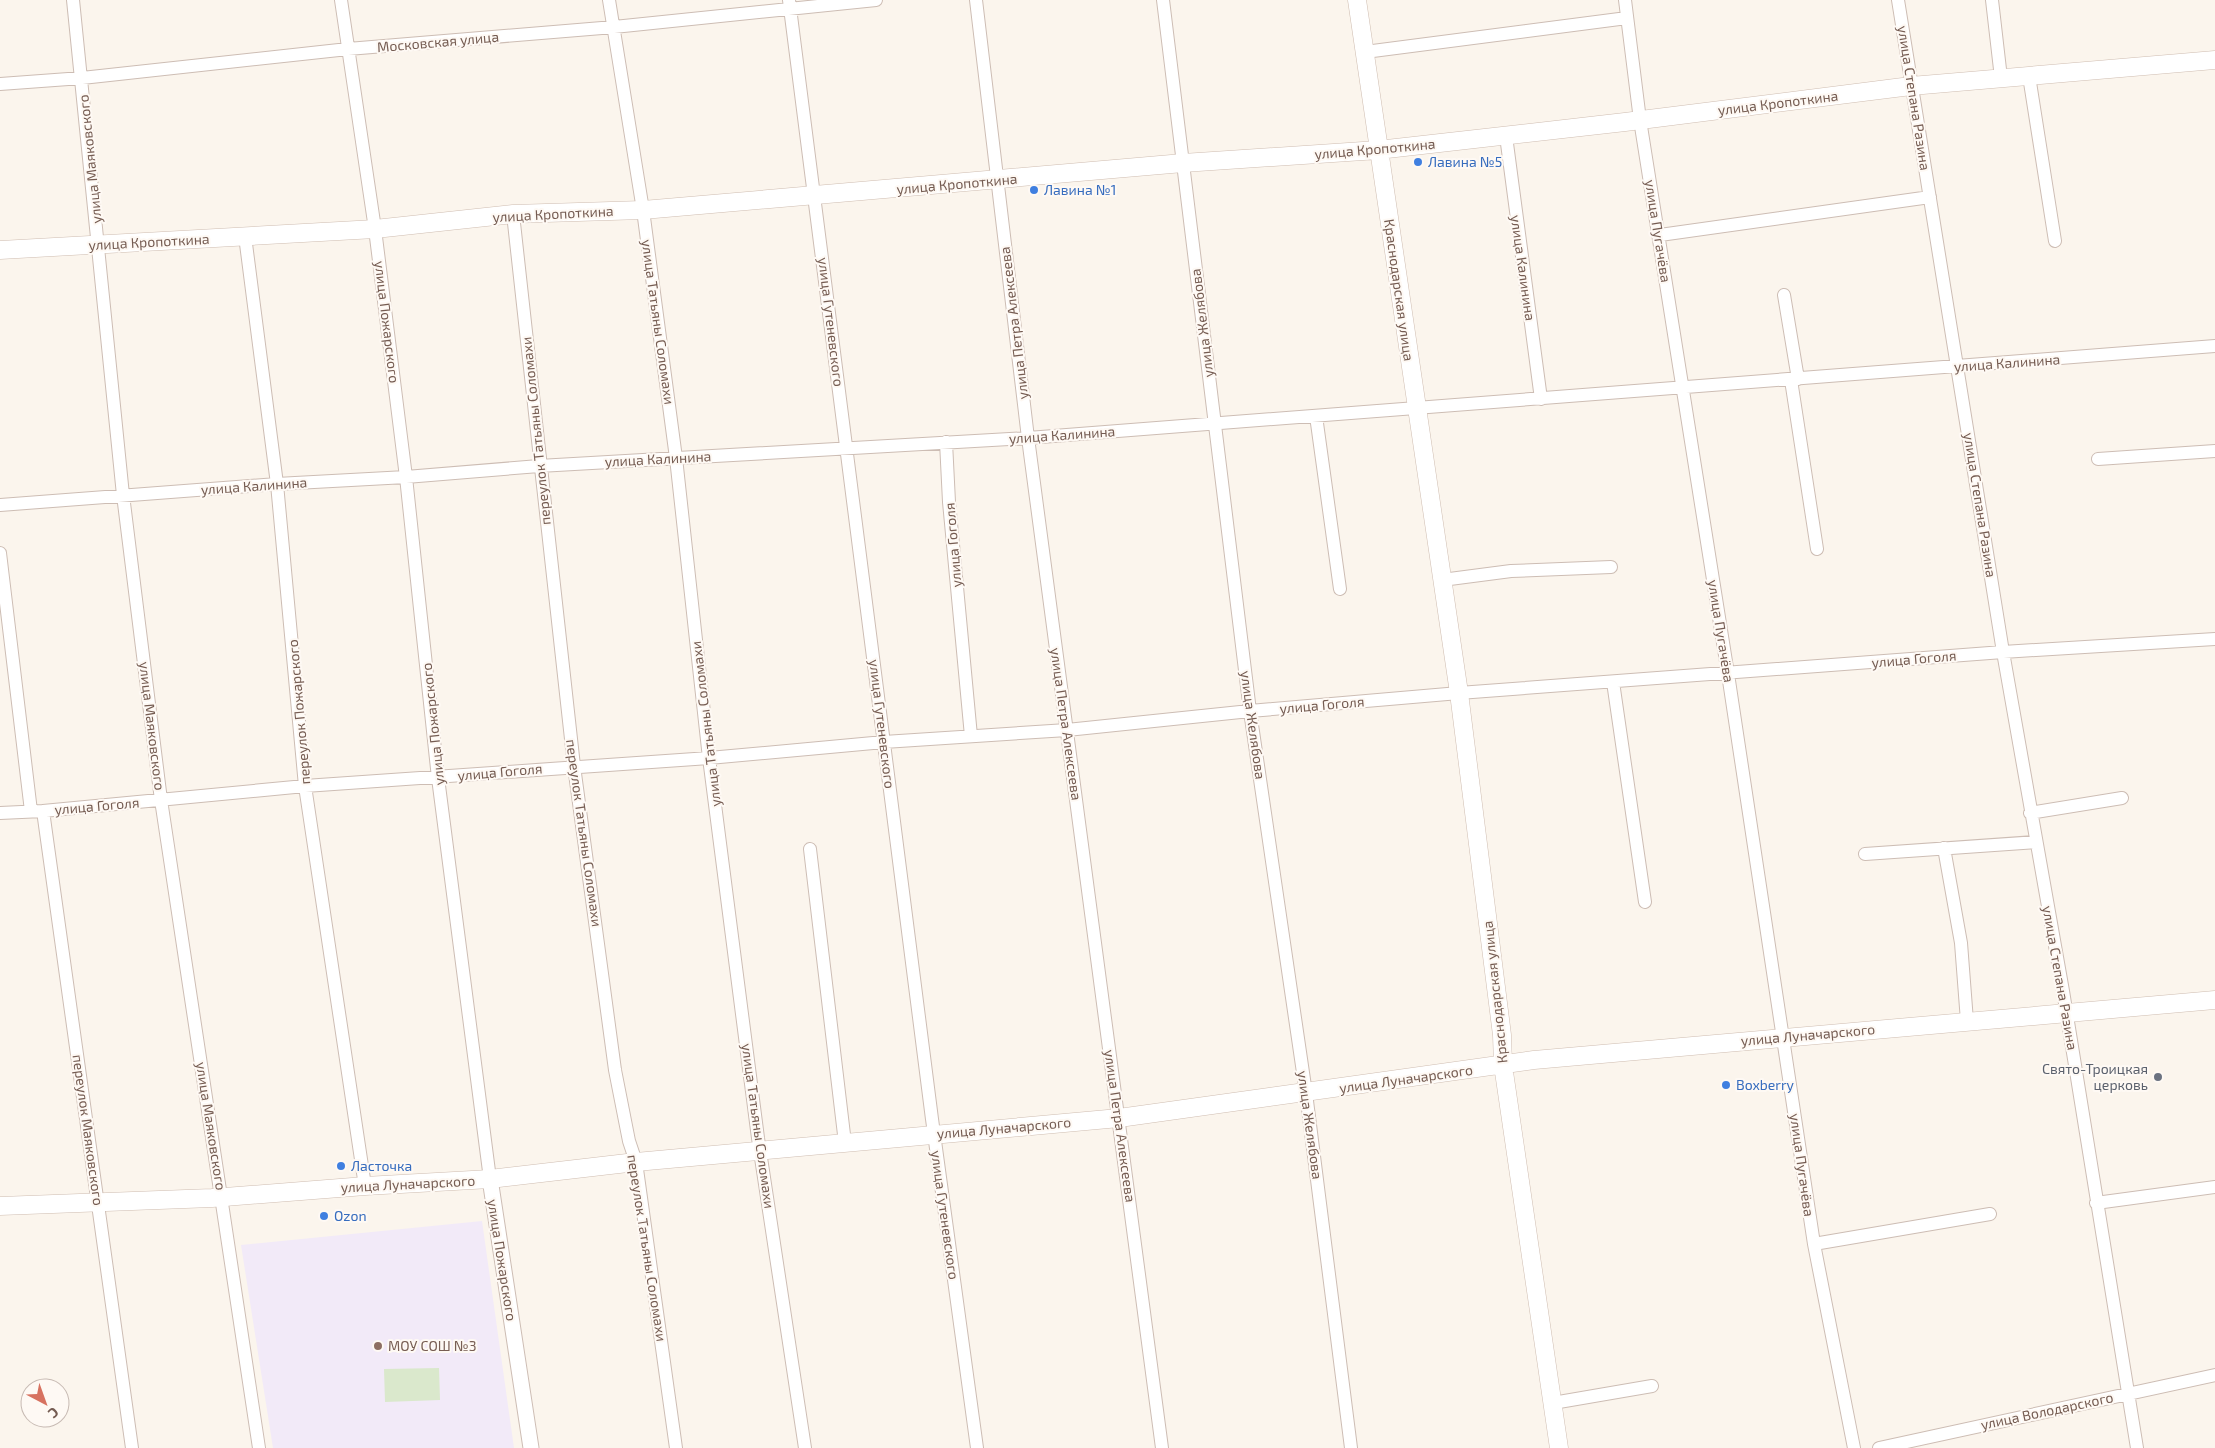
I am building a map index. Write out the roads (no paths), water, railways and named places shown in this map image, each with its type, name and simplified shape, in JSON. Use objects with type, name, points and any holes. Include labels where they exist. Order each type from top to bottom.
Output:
[{"type":"main road","name":"Краснодарская улица","points":[[1357,0],[1459,694],[1501,1025],[1503,1065],[1559,1448]]},
{"type":"main road","name":"улица Кропоткина","points":[[0,250],[375,229],[512,214],[643,210],[1183,163],[1378,150],[1911,86],[2215,60]]},
{"type":"main road","name":"улица Луначарского","points":[[0,1206],[222,1197],[490,1179],[636,1162],[1119,1118],[1534,1060],[2215,1000]]},
{"type":"street","name":"улица Маяковского","points":[[73,0],[123,495],[161,800],[259,1448]]},
{"type":"street","name":"улица Пожарского","points":[[341,0],[375,229],[406,477],[438,778],[490,1179],[530,1448]]},
{"type":"street","name":"улица Татьяны Соломахи","points":[[609,0],[643,210],[676,458],[709,758],[760,1152],[805,1448]]},
{"type":"street","name":"Московская улица","points":[[0,84],[82,78],[348,49],[614,27],[790,5],[876,0]]},
{"type":"street","name":"улица Петра Алексеева","points":[[976,0],[1028,438],[1162,1448]]},
{"type":"street","name":"улица Желябова","points":[[1163,0],[1250,711],[1306,1093],[1351,1448]]},
{"type":"street","name":"улица Пугачёва","points":[[1625,0],[1640,120],[1660,235],[1682,388],[1728,674],[1814,1244],[1854,1448]]},
{"type":"street","name":"улица Степана Разина","points":[[1898,0],[2003,652],[2066,1014],[2096,1204],[2138,1448]]},
{"type":"street","points":[[1992,0],[2001,78]]},
{"type":"street","name":"улица Гутеневского","points":[[790,5],[934,1134],[977,1448]]},
{"type":"street","points":[[1365,52],[1627,18]]},
{"type":"street","points":[[2029,76],[2055,241]]},
{"type":"street","name":"улица Калинина","points":[[1506,136],[1541,399]]},
{"type":"street","points":[[1660,235],[1930,197]]},
{"type":"street","name":"переулок Татьяны Соломахи","points":[[512,214],[574,766],[615,1070],[629,1141],[636,1162],[676,1448]]},
{"type":"street","name":"переулок Пожарского","points":[[245,236],[277,484],[305,786],[365,1186]]},
{"type":"street","points":[[1784,295],[1817,549]]},
{"type":"street","name":"улица Калинина","points":[[0,505],[539,466],[1028,438],[2215,346]]},
{"type":"street","points":[[1316,416],[1340,589]]},
{"type":"street","name":"улица Гоголя","points":[[946,442],[949,502],[971,736]]},
{"type":"street","points":[[2098,459],[2215,451]]},
{"type":"street","name":"переулок Маяковского","points":[[0,553],[37,811],[98,1202],[132,1448]]},
{"type":"street","points":[[1442,580],[1511,571],[1611,567]]},
{"type":"street","name":"улица Гоголя","points":[[0,813],[305,786],[438,778],[574,766],[709,758],[884,742],[1067,730],[1250,711],[1459,694],[2003,652],[2215,639]]},
{"type":"street","points":[[1613,682],[1645,902]]},
{"type":"street","points":[[2030,813],[2122,798]]},
{"type":"street","points":[[1864,854],[2036,842]]},
{"type":"street","points":[[1944,848],[1961,943],[1967,1021]]},
{"type":"street","points":[[810,849],[845,1143]]},
{"type":"street","points":[[2096,1204],[2215,1187]]},
{"type":"street","points":[[1814,1244],[1990,1214]]},
{"type":"street","name":"улица Володарского","points":[[1879,1448],[2215,1375]]},
{"type":"street","points":[[1553,1403],[1652,1386]]},
{"type":"place","name":"Лавина №5","points":[[1418,162]]},
{"type":"place","name":"Лавина №1","points":[[1034,190]]},
{"type":"place","name":"Свято-Троицкая церковь","points":[[2158,1077]]},
{"type":"place","name":"Boxberry","points":[[1726,1085]]},
{"type":"place","name":"Ласточка","points":[[341,1166]]},
{"type":"place","name":"Ozon","points":[[324,1216]]},
{"type":"place","name":"МОУ СОШ №3","points":[[378,1346]]}]
